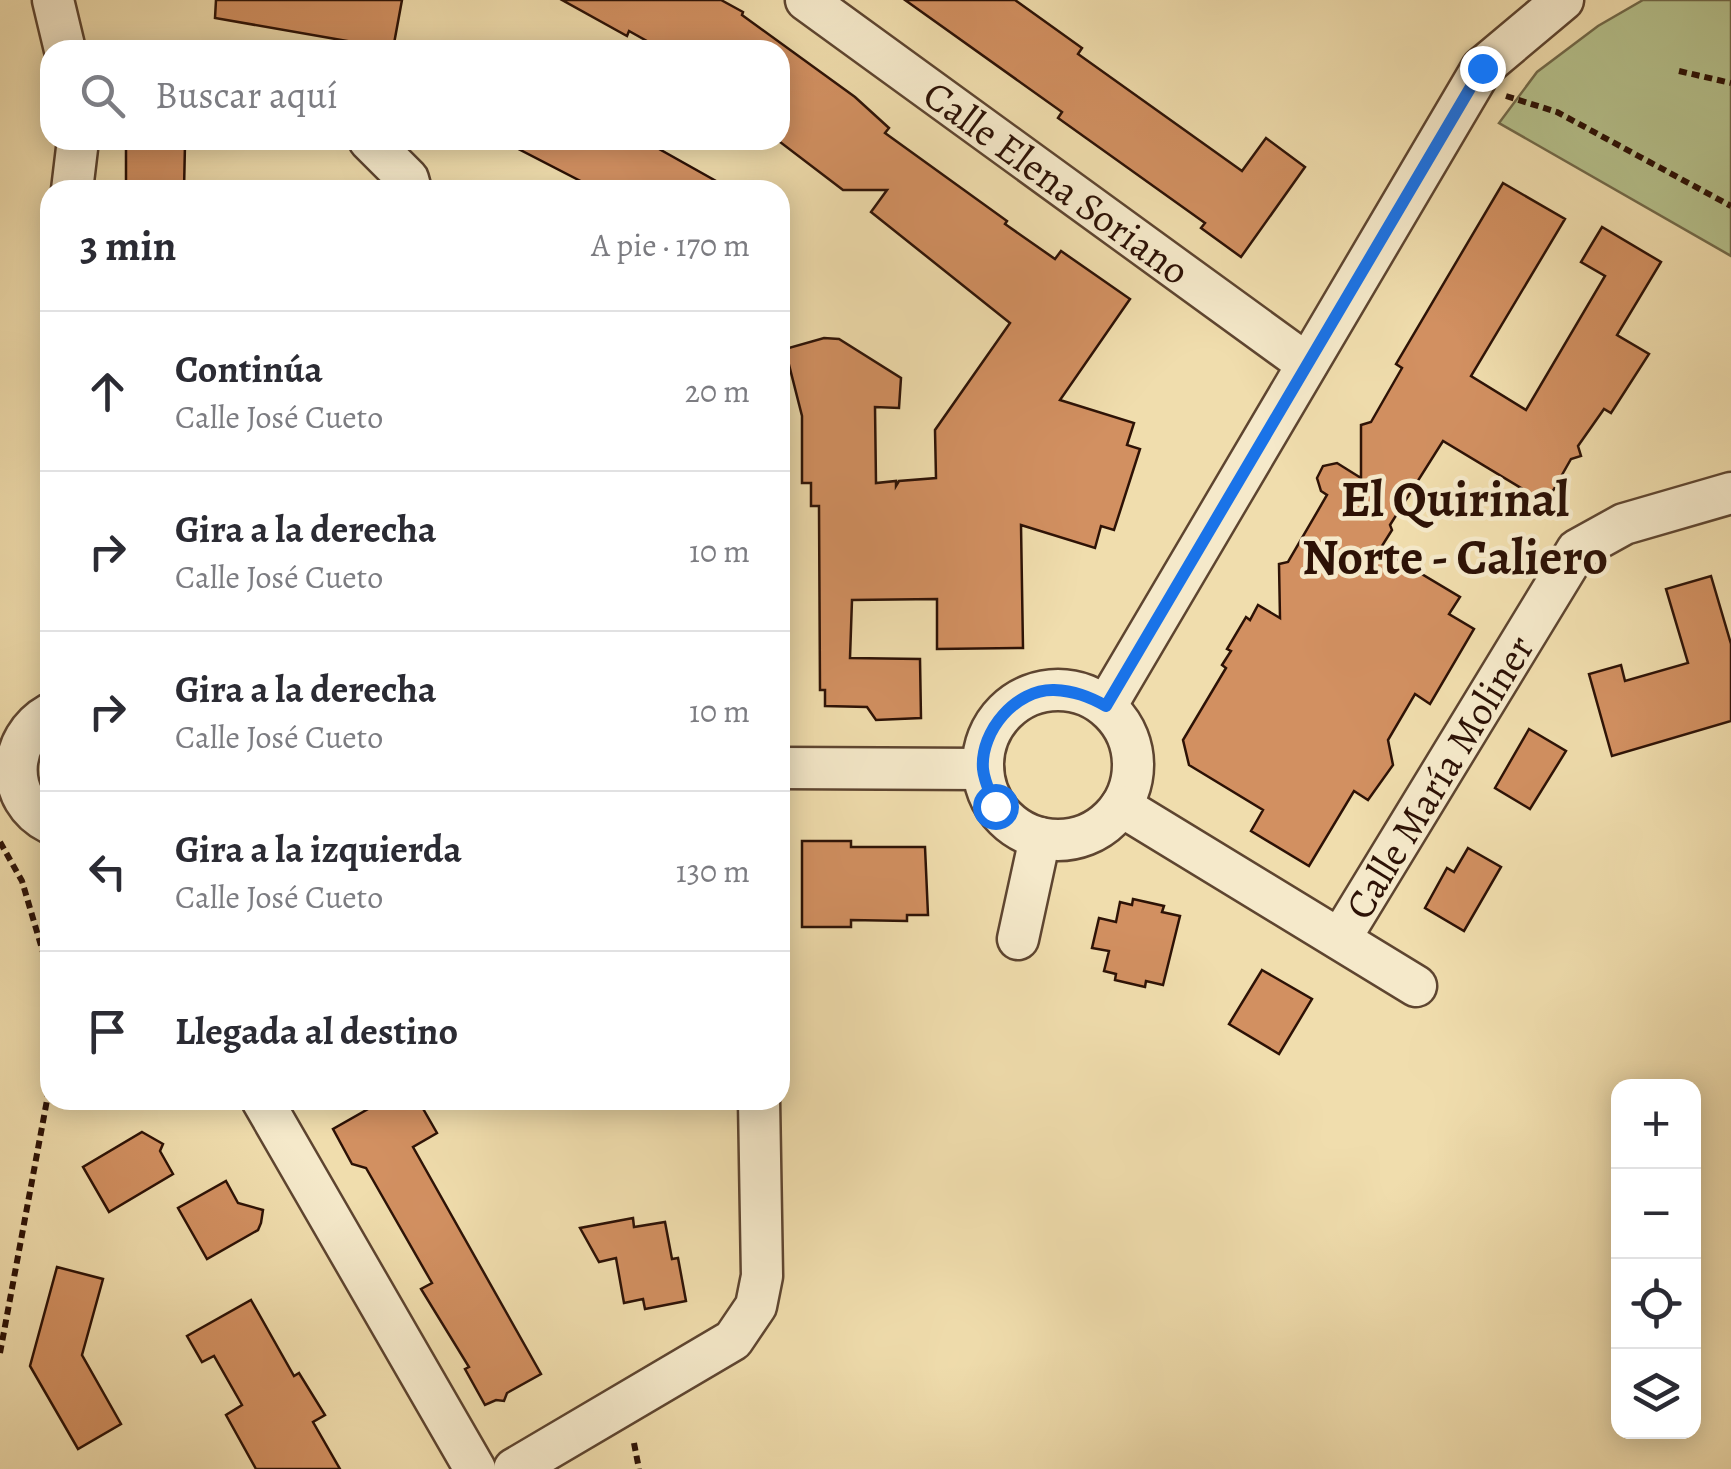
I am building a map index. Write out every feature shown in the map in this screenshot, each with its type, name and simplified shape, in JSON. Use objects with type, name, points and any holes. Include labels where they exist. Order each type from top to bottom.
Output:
[{"type":"street","points":[[52,0],[62,40]]},
{"type":"street","name":"Calle Elena Soriano","points":[[806,0],[1307,364]]},
{"type":"street","points":[[1106,706],[1482,68],[1563,0]]},
{"type":"street","points":[[72,180],[76,150]]},
{"type":"street","points":[[379,150],[408,180]]},
{"type":"street","name":"Calle María Moliner","points":[[1340,939],[1578,550],[1624,524],[1731,493]]},
{"type":"street","points":[[1050,690],[1083,693],[1106,706],[1123,726],[1133,751],[1132,783],[1121,806],[1102,826],[1078,838],[1054,841],[1013,826],[995,806],[983,769],[986,742],[999,718],[1025,697],[1050,690]]},
{"type":"street","points":[[40,720],[22,740],[10,796],[40,816]]},
{"type":"street","points":[[790,768],[983,769]]},
{"type":"street","points":[[1121,806],[1416,986]]},
{"type":"street","points":[[1018,940],[1040,838]]},
{"type":"street","points":[[268,1110],[475,1469]]},
{"type":"street","points":[[514,1469],[733,1340],[756,1306],[762,1276],[758,1110]]},
{"type":"path","points":[[1679,71],[1731,83]]},
{"type":"path","points":[[1471,86],[1557,112],[1731,206]]},
{"type":"path","points":[[0,842],[22,881],[40,942]]},
{"type":"path","points":[[0,1353],[45,1110]]},
{"type":"green space","points":[[1643,0],[1731,0],[1731,256],[1499,123],[1537,72],[1598,26]]},
{"type":"building","points":[[216,0],[402,0],[395,40],[341,40],[215,18]]},
{"type":"building","points":[[562,0],[721,0],[743,12],[776,40],[645,40],[629,31],[627,36]]},
{"type":"building","points":[[905,0],[1015,0],[1082,48],[1078,54],[1242,171],[1266,138],[1305,167],[1241,257],[1201,228],[1205,223],[1058,118],[1062,112]]},
{"type":"building","points":[[790,50],[855,97],[889,128],[885,133],[1007,221],[1005,224],[1055,259],[1061,251],[1130,299],[1060,400],[1134,423],[1127,445],[1140,449],[1114,530],[1101,526],[1095,548],[1021,525],[1023,648],[937,649],[937,599],[852,600],[850,658],[920,659],[921,718],[876,720],[867,707],[825,706],[825,690],[820,690],[819,506],[811,506],[811,483],[802,483],[802,416],[790,369],[790,348],[824,338],[839,339],[901,378],[899,408],[875,407],[876,483],[896,481],[896,486],[899,481],[936,478],[935,430],[1010,323],[871,212],[887,190],[843,190],[790,150]]},
{"type":"building","points":[[126,150],[185,150],[184,180],[126,180]]},
{"type":"building","points":[[520,150],[661,150],[714,180],[579,180]]},
{"type":"building","points":[[1503,183],[1565,219],[1471,376],[1526,410],[1605,276],[1581,262],[1602,227],[1661,262],[1617,335],[1649,354],[1611,413],[1604,409],[1578,446],[1581,456],[1571,459],[1546,503],[1443,441],[1390,525],[1392,530],[1380,549],[1460,597],[1449,614],[1474,629],[1430,704],[1415,694],[1388,740],[1393,765],[1368,800],[1354,791],[1309,866],[1251,831],[1263,810],[1189,765],[1183,740],[1226,668],[1222,665],[1231,651],[1227,649],[1246,617],[1250,620],[1258,605],[1280,618],[1279,564],[1288,562],[1327,495],[1321,491],[1317,478],[1323,466],[1337,463],[1361,478],[1361,425],[1371,422],[1402,368],[1396,364]]},
{"type":"building","points":[[1711,576],[1731,644],[1731,721],[1612,756],[1589,674],[1621,665],[1625,681],[1688,663],[1666,589]]},
{"type":"building","points":[[1529,729],[1566,751],[1530,809],[1495,788]]},
{"type":"building","points":[[802,841],[851,841],[851,847],[925,847],[928,915],[907,915],[907,921],[851,920],[851,927],[802,927]]},
{"type":"building","points":[[1468,848],[1501,867],[1464,931],[1425,908],[1447,868],[1454,872]]},
{"type":"building","points":[[1133,899],[1164,906],[1162,912],[1180,916],[1163,985],[1146,981],[1145,987],[1115,980],[1116,974],[1104,971],[1109,951],[1092,948],[1099,918],[1116,922],[1120,902],[1132,905]]},
{"type":"building","points":[[1262,970],[1312,999],[1279,1054],[1229,1024]]},
{"type":"building","points":[[366,1110],[424,1110],[437,1133],[413,1147],[541,1374],[507,1393],[504,1401],[485,1405],[465,1369],[469,1367],[421,1289],[432,1283],[366,1168],[352,1164],[333,1129]]},
{"type":"building","points":[[142,1132],[163,1144],[160,1151],[173,1174],[109,1212],[83,1167]]},
{"type":"building","points":[[226,1181],[238,1203],[263,1210],[261,1223],[258,1230],[207,1259],[178,1208]]},
{"type":"building","points":[[633,1218],[634,1227],[665,1222],[672,1259],[678,1258],[686,1301],[645,1309],[643,1299],[624,1303],[616,1258],[599,1262],[580,1228]]},
{"type":"building","points":[[57,1267],[103,1279],[82,1355],[121,1424],[78,1449],[30,1366]]},
{"type":"building","points":[[251,1300],[294,1376],[299,1373],[325,1415],[313,1422],[340,1469],[256,1469],[226,1415],[242,1405],[214,1356],[202,1362],[187,1336]]},
{"type":"district","name":"El Quirinal Norte - Caliero","points":[[1455,528]]},
{"type":"route","points":[[995,806],[983,769],[986,742],[999,718],[1025,697],[1050,690],[1083,693],[1106,706],[1482,68]]}]
